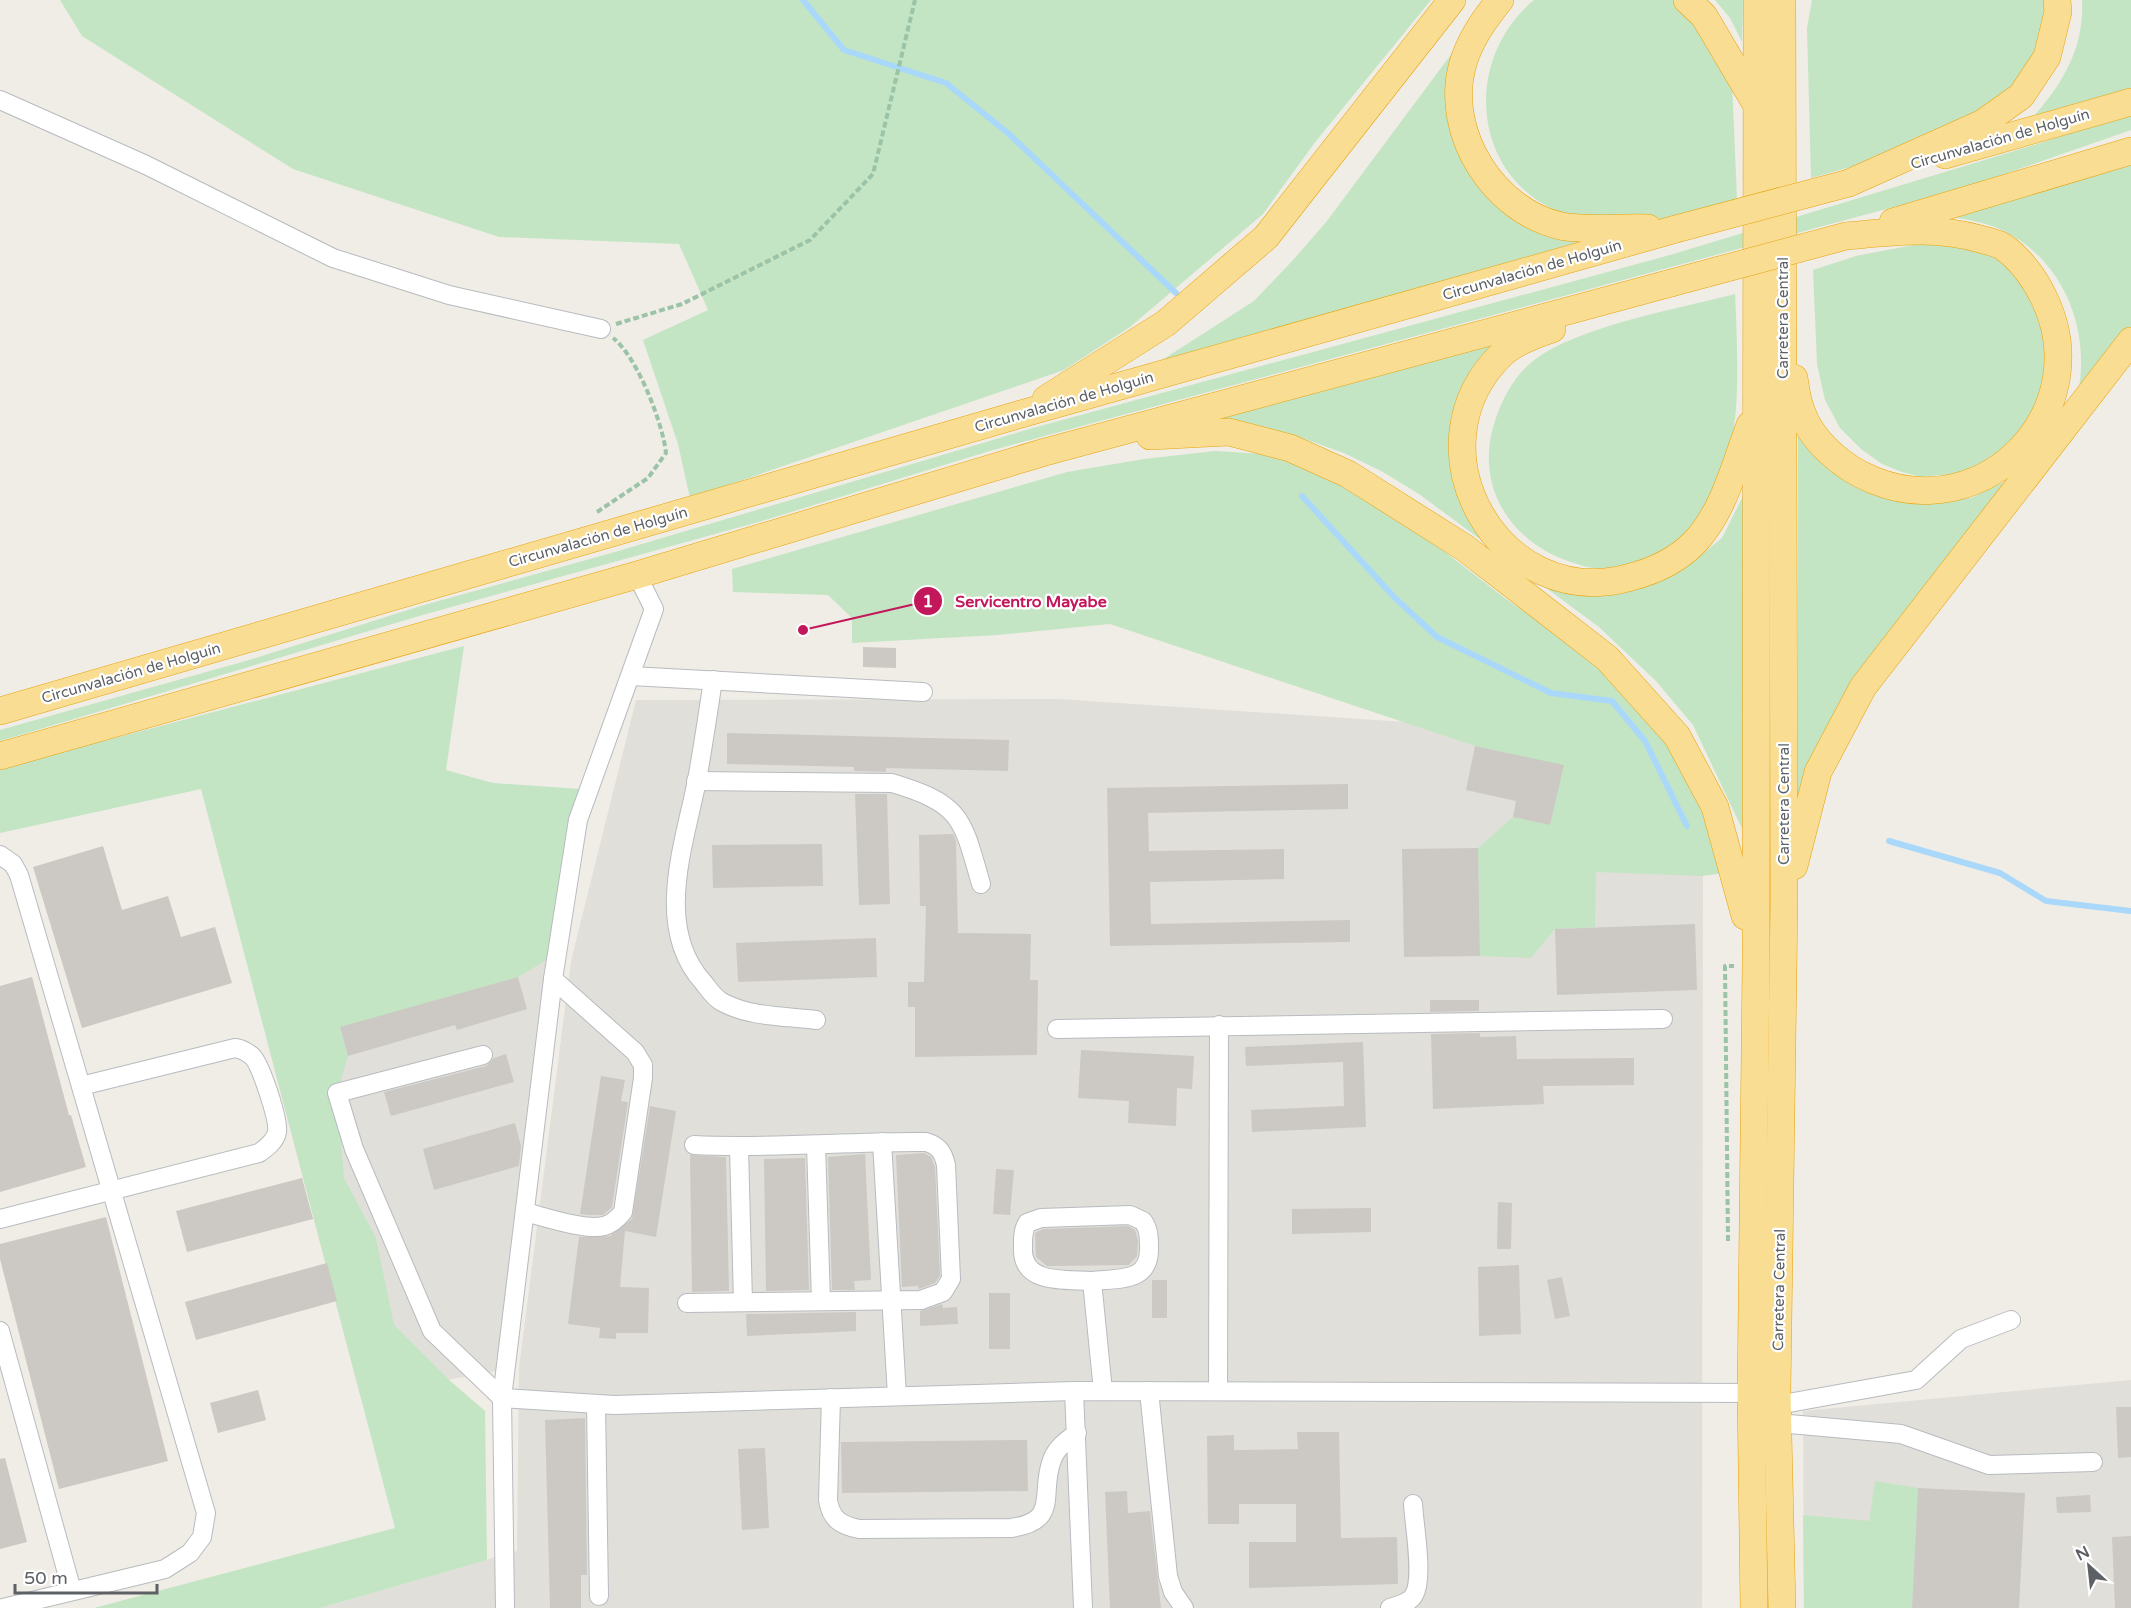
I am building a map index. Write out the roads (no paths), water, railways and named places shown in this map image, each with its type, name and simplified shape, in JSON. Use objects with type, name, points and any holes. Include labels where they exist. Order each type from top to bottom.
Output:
[{"type":"highway","points":[[1021,414],[1166,323],[1266,237],[1452,0]]},
{"type":"highway","points":[[1500,0],[1476,30],[1462,68],[1460,109],[1470,149],[1492,184],[1523,210],[1561,226],[1676,229]]},
{"type":"highway","points":[[1687,0],[1704,16],[1757,106]]},
{"type":"highway","name":"Carretera Central","points":[[1757,0],[1756,966],[1771,1403],[1782,1608]]},
{"type":"highway","name":"Carretera Central","points":[[1754,1608],[1771,1403],[1784,902],[1782,0]]},
{"type":"highway","points":[[1849,183],[1983,123],[2021,96],[2047,57],[2058,12],[2057,0]]},
{"type":"highway","name":"Circunvalación de Holguín","points":[[0,711],[1021,414],[2131,102]]},
{"type":"highway","points":[[0,756],[637,575],[1045,452],[1846,236],[2131,151]]},
{"type":"highway","points":[[1783,325],[1801,411],[1823,446],[1854,472],[1892,488],[1939,491],[1984,478],[2022,451],[2048,412],[2060,366],[2055,320],[2035,278],[2001,246],[1953,231],[1909,230],[1846,236]]},
{"type":"highway","points":[[1671,284],[1541,333],[1504,352],[1479,384],[1465,423],[1462,463],[1473,503],[1495,538],[1526,564],[1564,580],[1611,583],[1656,570],[1694,543],[1720,504],[1757,409]]},
{"type":"highway","points":[[1784,902],[1818,772],[1863,687],[2131,341]]},
{"type":"highway","points":[[1045,452],[1161,435],[1229,432],[1290,448],[1348,474],[1465,548],[1607,658],[1677,736],[1715,807],[1740,890],[1756,966]]},
{"type":"street","points":[[0,100],[146,165],[333,258],[449,296],[601,329]]},
{"type":"street","points":[[505,1608],[502,1398],[553,979],[578,820],[654,609],[637,575]]},
{"type":"street","points":[[631,676],[924,692]]},
{"type":"street","points":[[713,680],[696,781],[679,856],[676,908],[684,948],[696,974],[719,1001],[745,1012],[816,1020]]},
{"type":"street","points":[[696,781],[892,783],[919,791],[944,803],[964,826],[981,884]]},
{"type":"street","points":[[0,855],[13,864],[19,875],[206,1513],[201,1537],[190,1554],[165,1569],[3,1608]]},
{"type":"street","points":[[525,1212],[591,1227],[604,1226],[623,1212],[643,1078],[643,1065],[635,1052],[553,979]]},
{"type":"street","points":[[1057,1029],[1663,1018]]},
{"type":"street","points":[[1218,1391],[1219,1025]]},
{"type":"street","points":[[0,1219],[259,1153],[271,1144],[277,1134],[277,1123],[259,1066],[244,1050],[235,1048],[81,1086]]},
{"type":"street","points":[[483,1055],[336,1093],[354,1149],[432,1331],[502,1398],[596,1404],[1074,1390],[1771,1403],[1916,1380],[1961,1339],[2011,1320]]},
{"type":"street","points":[[882,1142],[897,1396]]},
{"type":"street","points":[[687,1303],[921,1300],[934,1297],[949,1285],[946,1165],[943,1154],[934,1144],[882,1142],[739,1147],[694,1145]]},
{"type":"street","points":[[816,1144],[821,1301]]},
{"type":"street","points":[[739,1147],[743,1302]]},
{"type":"street","points":[[1130,1215],[1143,1221],[1149,1235],[1150,1261],[1143,1271],[1128,1277],[1092,1281],[1043,1277],[1030,1272],[1023,1259],[1023,1234],[1027,1224],[1041,1218],[1130,1215]]},
{"type":"street","points":[[1092,1281],[1103,1391]]},
{"type":"street","points":[[0,1331],[72,1591]]},
{"type":"street","points":[[1074,1390],[1083,1608]]},
{"type":"street","points":[[1149,1391],[1168,1576],[1173,1592],[1184,1608]]},
{"type":"street","points":[[831,1398],[828,1500],[830,1512],[837,1521],[845,1526],[859,1529],[1011,1528],[1034,1522],[1046,1507],[1052,1458],[1058,1449],[1077,1433]]},
{"type":"street","points":[[1771,1403],[1901,1434],[1989,1466],[2093,1462]]},
{"type":"street","points":[[596,1404],[599,1596]]},
{"type":"street","points":[[1390,1608],[1405,1604],[1414,1595],[1418,1578],[1413,1504]]},
{"type":"waterway","points":[[803,0],[844,50],[946,83],[1009,134],[1176,293]]},
{"type":"waterway","points":[[1302,496],[1394,597],[1437,637],[1551,693],[1612,701],[1645,741],[1687,826]]},
{"type":"waterway","points":[[1889,841],[2000,873],[2046,901],[2131,911]]},
{"type":"place","name":"Servicentro Mayabe","points":[[803,630]]}]
